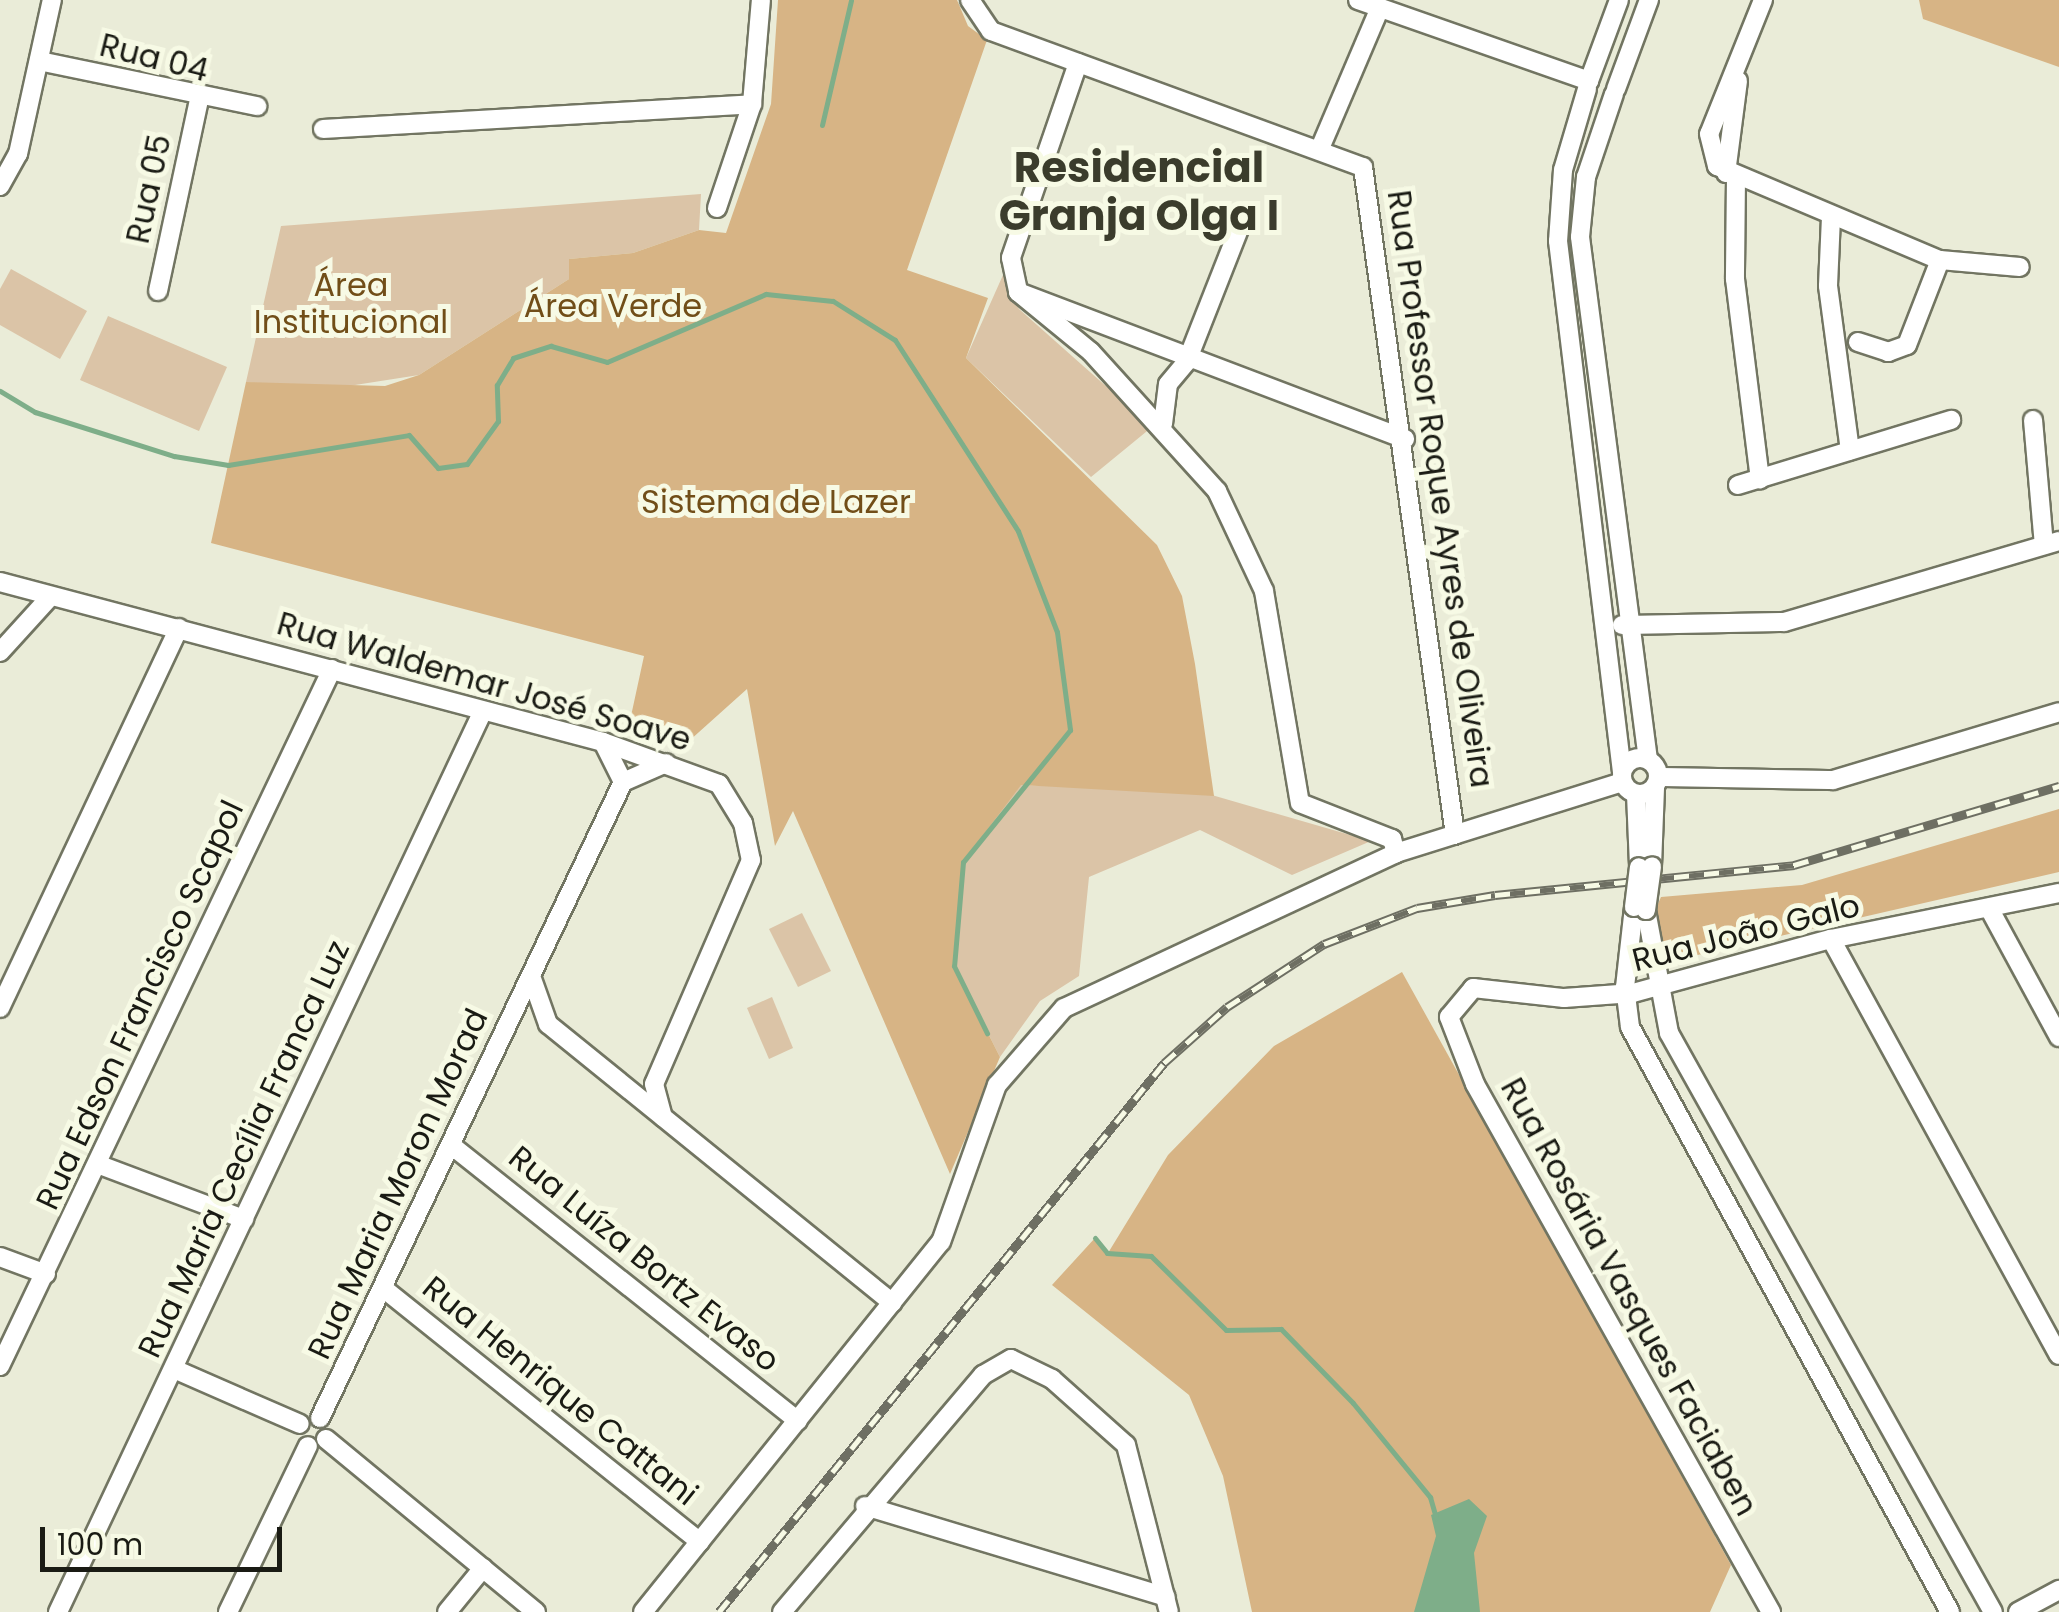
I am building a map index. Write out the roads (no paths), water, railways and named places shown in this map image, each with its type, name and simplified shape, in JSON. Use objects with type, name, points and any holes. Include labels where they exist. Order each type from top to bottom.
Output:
[{"type":"street","points":[[0,186],[18,154],[52,0]]},
{"type":"street","points":[[716,208],[752,104],[761,0]]},
{"type":"street","name":"Rua Professor Roque Ayres de Oliveira","points":[[970,0],[991,31],[1352,158],[1372,184],[1455,835]]},
{"type":"street","points":[[1358,0],[1588,85]]},
{"type":"street","points":[[1619,0],[1563,170],[1558,241],[1626,783],[1645,867]]},
{"type":"street","points":[[1649,0],[1586,176],[1580,237],[1648,760],[1656,782],[1625,994],[1639,1042],[1950,1612]]},
{"type":"street","points":[[1763,0],[1739,69],[1709,134],[1712,160],[1731,175],[1940,260],[2020,267]]},
{"type":"street","points":[[1321,146],[1380,8]]},
{"type":"street","name":"Rua 04","points":[[39,60],[199,100],[256,106]]},
{"type":"street","points":[[1078,63],[1012,258],[1018,292],[1163,424],[1217,491],[1264,591],[1300,803],[1392,839],[1396,852]]},
{"type":"street","points":[[1588,85],[1606,74],[1615,92]]},
{"type":"street","name":"Rua 05","points":[[158,290],[199,100]]},
{"type":"street","points":[[323,129],[752,104]]},
{"type":"street","points":[[1731,175],[1734,279],[1760,479]]},
{"type":"street","points":[[1831,217],[1828,286],[1850,451]]},
{"type":"street","points":[[1163,424],[1168,384],[1187,361],[1241,224]]},
{"type":"street","points":[[1858,342],[1888,352],[1907,344],[1940,260]]},
{"type":"street","points":[[1018,292],[1187,361],[1405,439]]},
{"type":"street","points":[[1355,422],[1403,419]]},
{"type":"street","points":[[1738,485],[1951,420]]},
{"type":"street","points":[[1605,626],[1784,622],[2051,543],[2033,420]]},
{"type":"street","points":[[7,584],[10,632]]},
{"type":"street","name":"Rua Waldemar José Soave","points":[[7,584],[672,762],[728,794],[752,846],[746,878],[664,1054],[654,1084],[663,1117]]},
{"type":"street","points":[[0,652],[10,632],[50,596]]},
{"type":"street","points":[[0,1008],[179,628]]},
{"type":"street","name":"Rua Edson Francisco Scapol","points":[[0,1366],[100,1165],[332,669]]},
{"type":"street","name":"Rua Maria Cecília Franca Luz","points":[[58,1612],[484,711]]},
{"type":"street","points":[[643,1612],[940,1242],[997,1085],[1064,1008],[1396,852],[1626,783],[1833,780],[2059,712]]},
{"type":"street","points":[[603,742],[623,782],[672,762]]},
{"type":"street","points":[[1626,783],[1648,760]]},
{"type":"street","name":"Rua Maria Moron Morad","points":[[320,1418],[623,782]]},
{"type":"street","name":"Rua João Galo","points":[[1454,1007],[1490,986],[1564,998],[1625,994],[1831,939],[2059,893]]},
{"type":"street","points":[[1990,908],[2059,1036]]},
{"type":"street","points":[[1640,909],[1678,1050],[1994,1612]]},
{"type":"street","points":[[1831,939],[2059,1355]]},
{"type":"street","name":"Rua Maria Moron Morad","points":[[530,975],[548,1024]]},
{"type":"street","name":"Rua Rosária Vasques Faciaben","points":[[1454,1007],[1449,1031],[1475,1084],[1771,1612]]},
{"type":"street","points":[[505,1029],[548,1024],[892,1303]]},
{"type":"street","points":[[610,1074],[646,1071],[664,1054]]},
{"type":"street","name":"Rua Luíza Bortz Evaso","points":[[452,1145],[798,1421]]},
{"type":"street","points":[[100,1165],[244,1219]]},
{"type":"street","points":[[0,1257],[46,1274]]},
{"type":"street","name":"Rua Henrique Cattani","points":[[383,1288],[700,1542]]},
{"type":"street","points":[[782,1612],[866,1506],[983,1375],[1012,1359],[1052,1379],[1126,1445],[1168,1604]]},
{"type":"street","points":[[174,1369],[300,1424],[317,1442],[536,1612]]},
{"type":"street","points":[[228,1612],[317,1442],[320,1418],[300,1424]]},
{"type":"street","points":[[866,1506],[1168,1604]]},
{"type":"street","points":[[447,1612],[483,1568]]},
{"type":"street","points":[[2018,1612],[2059,1590]]},
{"type":"waterway","points":[[822,125],[851,0]]},
{"type":"waterway","points":[[0,391],[35,412],[174,456],[228,465],[409,435],[438,468],[467,464],[498,421],[497,385],[513,358],[551,346],[607,362],[766,294],[833,301],[895,340],[1018,531],[1057,632],[1070,730],[963,862],[954,966],[987,1033]]},
{"type":"waterway","points":[[1095,1238],[1107,1253],[1151,1256],[1226,1330],[1281,1329],[1353,1403],[1430,1497],[1436,1518]]},
{"type":"railway","points":[[719,1612],[1164,1063],[1227,1007],[1324,944],[1417,908],[1495,895],[1794,865],[2059,786]]},
{"type":"district","name":"Residencial Granja Olga I","points":[[1139,192]]},
{"type":"park label","name":"Área Institucional","points":[[351,304]]},
{"type":"park label","name":"Área Verde","points":[[613,306]]},
{"type":"park label","name":"Sistema de Lazer","points":[[776,502]]}]
